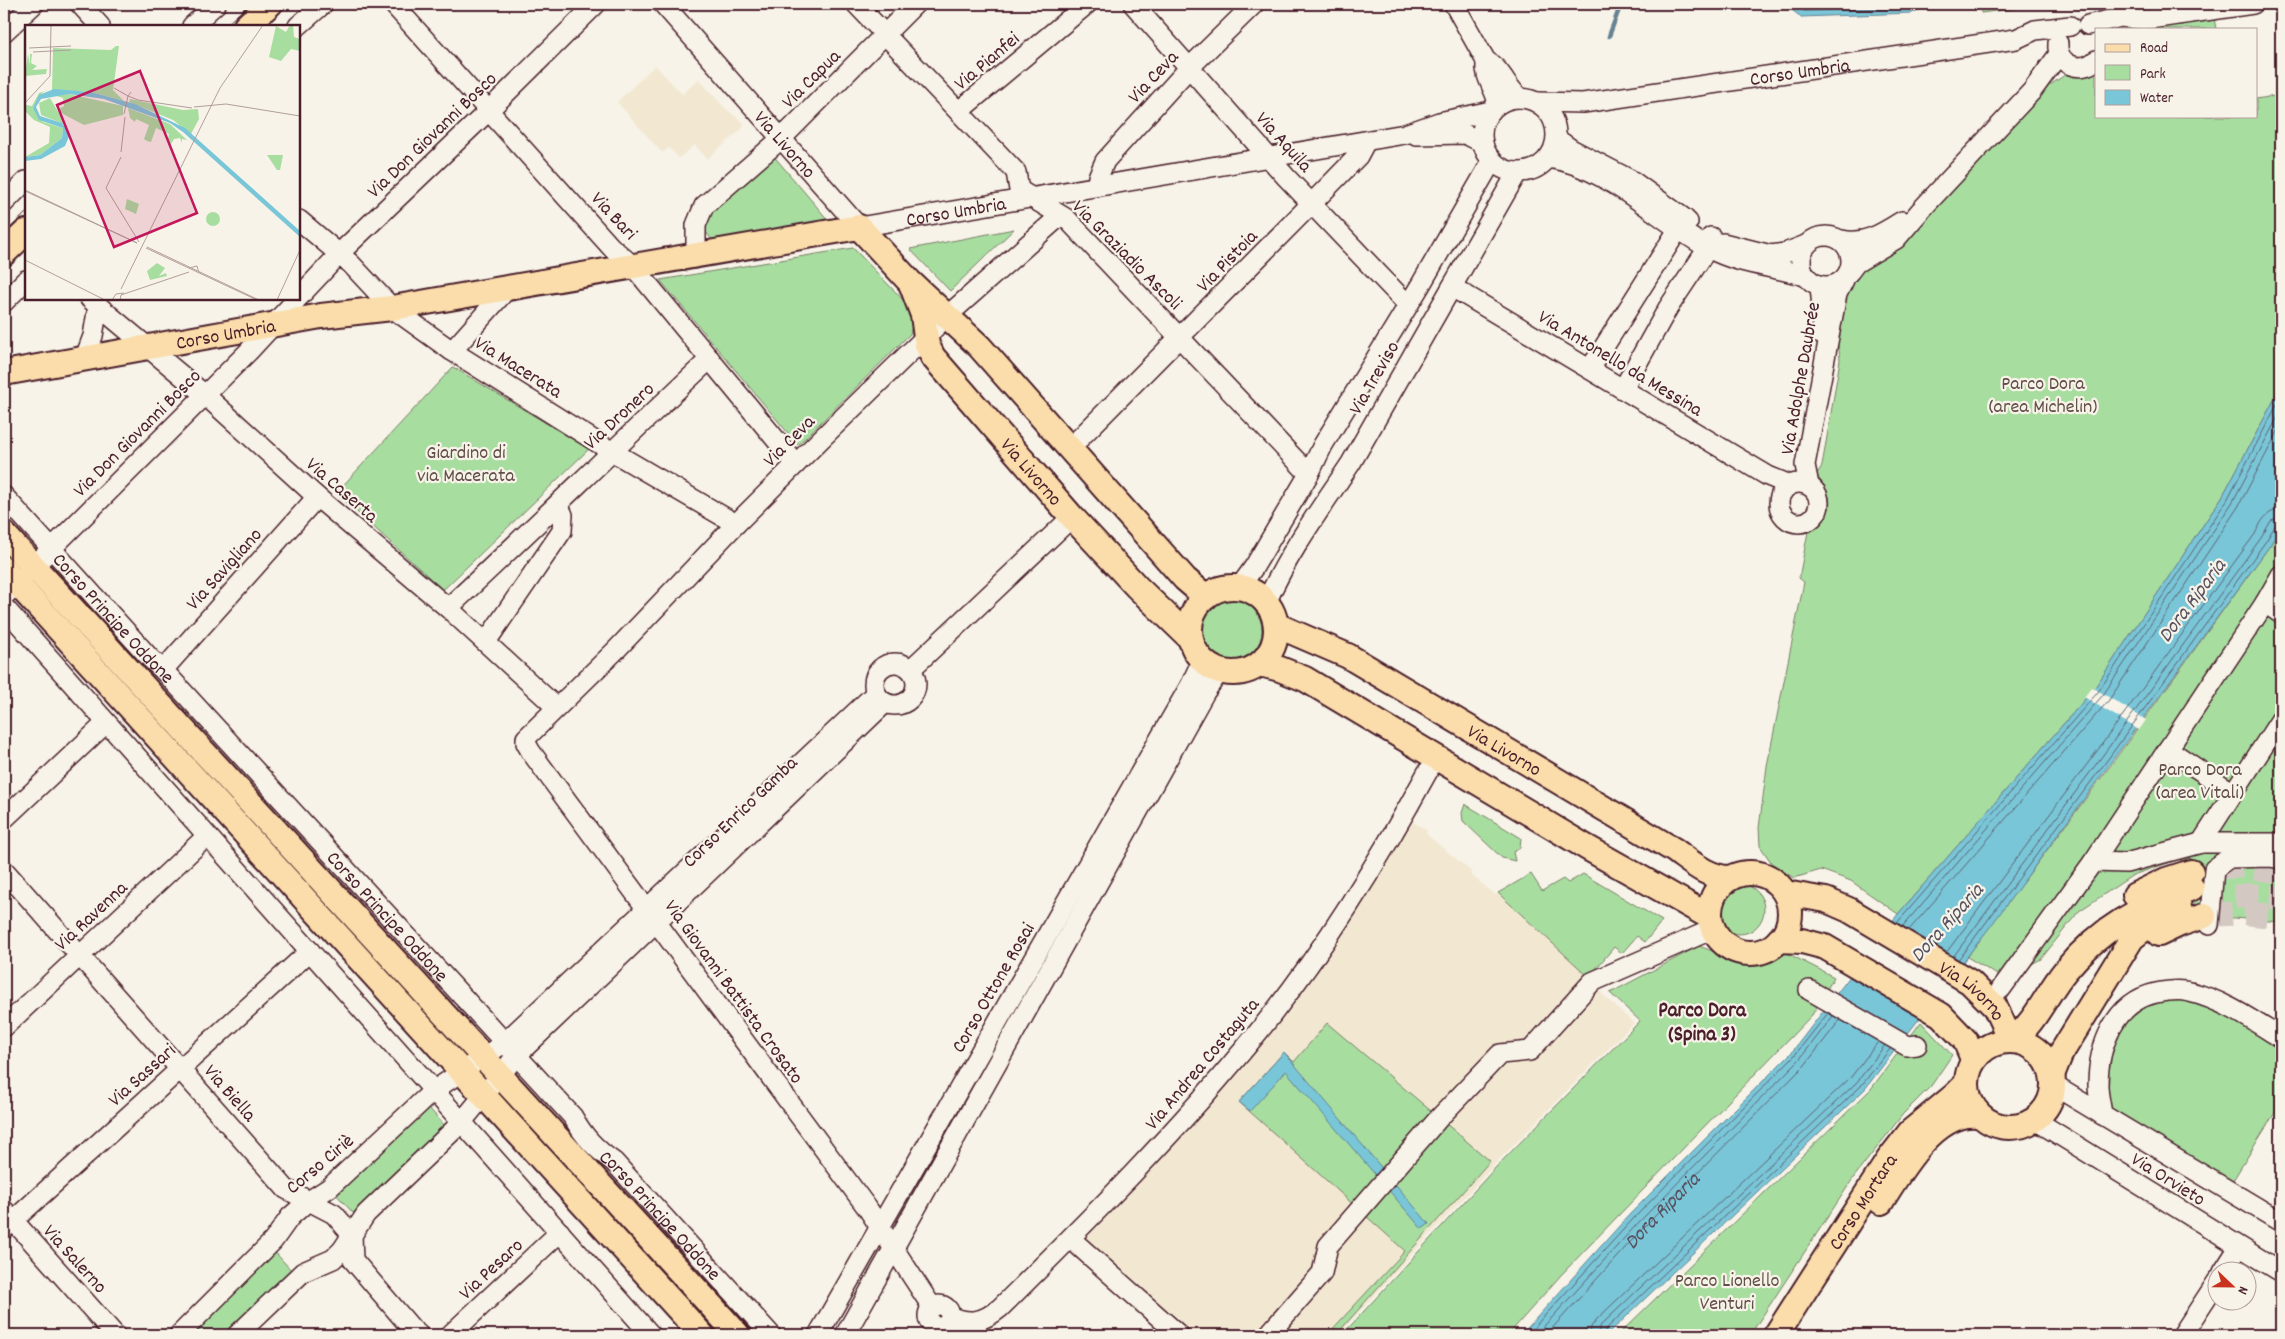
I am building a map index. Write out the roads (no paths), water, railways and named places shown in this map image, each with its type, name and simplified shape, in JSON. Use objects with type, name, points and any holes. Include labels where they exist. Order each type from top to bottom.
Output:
[{"type":"main road","points":[[247,25],[270,4]]},
{"type":"main road","name":"Corso Umbria","points":[[4,373],[321,316],[392,308],[859,227]]},
{"type":"main road","name":"Via Livorno","points":[[859,227],[910,282],[979,346],[1185,579],[1206,597]]},
{"type":"main road","points":[[4,253],[25,233]]},
{"type":"main road","name":"Via Livorno","points":[[910,282],[923,315],[930,353],[1072,517],[1137,587],[1191,639]]},
{"type":"main road","name":"Corso Principe Oddone","points":[[4,534],[501,1074],[738,1335]]},
{"type":"main road","points":[[8,583],[462,1072],[702,1335]]},
{"type":"main road","points":[[1224,588],[1238,588],[1254,593],[1266,603],[1274,616],[1276,626],[1273,646],[1260,664],[1241,672],[1211,666],[1196,652],[1191,639],[1191,623],[1199,604],[1206,597],[1224,588]]},
{"type":"main road","name":"Via Livorno","points":[[1276,626],[1348,656],[1674,850],[1706,872],[1716,877],[1730,878]]},
{"type":"main road","name":"Via Livorno","points":[[1260,664],[1306,679],[1711,923]]},
{"type":"main road","points":[[1742,873],[1760,874],[1770,878],[1785,893],[1789,902],[1790,916],[1788,926],[1779,940],[1767,949],[1746,953],[1726,945],[1711,923],[1709,911],[1714,895],[1719,887],[1730,878],[1742,873]]},
{"type":"main road","points":[[1998,998],[2012,1012],[2024,1009],[2076,940],[2108,912],[2138,893],[2166,880],[2199,901]]},
{"type":"main road","name":"Via Livorno","points":[[1785,893],[1836,904],[1998,998],[2011,1041]]},
{"type":"main road","points":[[2199,901],[2177,908],[2155,920],[2132,938],[2060,1055],[2048,1108],[2035,1120],[2027,1124],[2009,1126],[1989,1122],[1977,1115],[1969,1101],[1967,1083],[1973,1059],[1989,1046],[2011,1041],[2025,1030],[2065,971],[2089,945],[2113,925],[2141,909],[2199,901]]},
{"type":"main road","name":"Via Livorno","points":[[1779,940],[1813,943],[1844,957],[1941,1014],[1965,1040],[1973,1059]]},
{"type":"main road","points":[[2011,1041],[2034,1048],[2042,1056],[2053,1080]]},
{"type":"main road","name":"Corso Mortara","points":[[1776,1335],[1894,1152],[1910,1132],[1955,1096],[1967,1083]]},
{"type":"main road","name":"Corso Mortara","points":[[1794,1335],[1894,1182],[1925,1140],[1955,1118],[1966,1114],[1977,1115]]},
{"type":"street","points":[[4,32],[34,4]]},
{"type":"street","points":[[80,4],[99,25]]},
{"type":"street","points":[[193,25],[216,4]]},
{"type":"street","points":[[299,25],[323,4]]},
{"type":"street","name":"Via Bari","points":[[392,4],[490,110],[611,247],[633,266],[796,464]]},
{"type":"street","name":"Via Don Giovanni Bosco","points":[[300,296],[339,254],[490,110],[596,4]]},
{"type":"street","name":"Via Livorno","points":[[663,4],[859,227]]},
{"type":"street","name":"Via Graziadio Ascoli","points":[[856,4],[1016,172],[1019,190],[1067,219],[1309,474]]},
{"type":"street","name":"Via Capua","points":[[696,255],[696,225],[704,206],[782,138],[915,4]]},
{"type":"street","name":"Via Pianfei","points":[[959,111],[1087,4]]},
{"type":"street","name":"Via Aquila","points":[[1133,4],[1268,158],[1313,203],[1408,305]]},
{"type":"street","name":"Via Ceva","points":[[1097,187],[1098,177],[1105,161],[1189,68],[1254,4]]},
{"type":"street","points":[[1454,4],[1486,60],[1496,65],[1512,91],[1545,108],[1552,117],[1556,135],[1571,149],[1631,180],[1683,225]]},
{"type":"street","name":"Corso Umbria","points":[[2016,39],[2034,30],[2084,28],[2121,18],[2137,24],[2253,4]]},
{"type":"street","points":[[1549,158],[1574,164],[1593,174],[1683,225],[1744,263],[1778,268],[1813,281],[1837,284],[1856,264],[1896,239],[2032,91],[2058,50],[2061,34],[2084,28]]},
{"type":"street","name":"Corso Umbria","points":[[859,227],[1405,134],[1439,122],[1495,108],[1509,100],[1583,103],[2016,39],[2051,44],[2058,50]]},
{"type":"street","points":[[2058,50],[2068,64],[2076,67]]},
{"type":"street","points":[[1486,60],[1485,72],[1494,90],[1495,108],[1485,121],[1482,132],[1483,143],[1492,161],[1499,167],[1517,173],[1534,169],[1549,158],[1556,135],[1583,103]]},
{"type":"street","points":[[2032,91],[2076,67],[2088,66],[2095,61]]},
{"type":"street","name":"Corso Umbria","points":[[1405,134],[1433,136],[1465,134],[1483,143]]},
{"type":"street","name":"Via Pistoia","points":[[1070,448],[1313,203],[1358,156],[1366,141]]},
{"type":"street","name":"Via Treviso","points":[[1238,588],[1254,567],[1309,474],[1328,437],[1492,161]]},
{"type":"street","name":"Via Treviso","points":[[1266,603],[1320,507],[1351,462],[1517,173]]},
{"type":"street","points":[[4,202],[25,182]]},
{"type":"street","points":[[1710,243],[1771,255],[1785,253],[1825,235],[1859,242],[1874,238],[1921,210]]},
{"type":"street","name":"Via Ceva","points":[[556,707],[616,650],[796,464],[947,316],[1060,216]]},
{"type":"street","name":"Via Macerata","points":[[300,221],[339,254],[392,308],[452,351],[611,451],[736,524]]},
{"type":"street","points":[[1590,369],[1683,225]]},
{"type":"street","points":[[1842,240],[1849,250],[1852,260],[1847,275]]},
{"type":"street","points":[[1623,389],[1668,308],[1710,243]]},
{"type":"street","points":[[1806,245],[1801,254],[1801,265],[1813,281]]},
{"type":"street","name":"Via Adolphe Daubrée","points":[[1798,485],[1814,489],[1820,502],[1816,514],[1806,523],[1792,523],[1786,519],[1782,514],[1779,501],[1781,494],[1798,485],[1806,465],[1838,294],[1847,275]]},
{"type":"street","points":[[4,302],[25,281]]},
{"type":"street","name":"Via Adolphe Daubrée","points":[[1798,485],[1794,468],[1823,319],[1813,281]]},
{"type":"street","name":"Via Antonello da Messina","points":[[1452,287],[1768,476],[1798,485]]},
{"type":"street","points":[[452,351],[508,288]]},
{"type":"street","name":"Via Don Giovanni Bosco","points":[[8,583],[34,567],[205,395],[296,300]]},
{"type":"street","name":"Via Caserta","points":[[94,302],[205,395],[316,496],[448,608],[556,707]]},
{"type":"street","name":"Via Caserta","points":[[84,360],[93,336],[94,302]]},
{"type":"street","name":"Via Dronero","points":[[448,608],[611,451],[710,359]]},
{"type":"street","points":[[1768,476],[1779,501]]},
{"type":"street","name":"Corso Principe Oddone","points":[[4,496],[50,550],[163,670],[573,1118],[583,1135],[614,1162],[771,1335]]},
{"type":"street","name":"Via Savigliano","points":[[163,670],[316,496]]},
{"type":"street","points":[[486,642],[562,531],[563,515],[558,504]]},
{"type":"street","points":[[911,669],[1072,517]]},
{"type":"street","points":[[1998,998],[2093,862],[2265,603],[2281,575]]},
{"type":"street","points":[[2265,603],[2281,614]]},
{"type":"street","points":[[4,607],[651,1335]]},
{"type":"street","points":[[888,663],[900,663],[911,669],[917,681],[917,688],[913,697],[904,704],[895,706],[880,698],[875,677],[882,667],[888,663]]},
{"type":"street","name":"Corso Ottone Rosai","points":[[818,1335],[1191,684],[1211,666]]},
{"type":"street","name":"Corso Ottone Rosai","points":[[844,1335],[1205,692],[1211,666]]},
{"type":"street","name":"Corso Enrico Gamba","points":[[510,1050],[880,698]]},
{"type":"street","name":"Via Giovanni Battista Crosato","points":[[556,707],[529,733],[526,743],[880,1227],[932,1307]]},
{"type":"street","points":[[2201,843],[2281,719]]},
{"type":"street","points":[[4,819],[106,723]]},
{"type":"street","points":[[2168,749],[2233,793]]},
{"type":"street","name":"Via Andrea Costaguta","points":[[932,1307],[939,1305],[946,1307],[950,1316],[969,1322],[976,1322],[992,1315],[1071,1239],[1138,1170],[1259,1031],[1300,977],[1348,904],[1428,771]]},
{"type":"street","name":"Via Ravenna","points":[[4,1027],[207,836]]},
{"type":"street","points":[[2093,862],[2126,863],[2201,843],[2238,841],[2281,843]]},
{"type":"street","points":[[2199,901],[2214,869],[2229,858],[2281,858]]},
{"type":"street","name":"Via Biella","points":[[4,870],[286,1189],[307,1202],[334,1214],[352,1235]]},
{"type":"street","points":[[1268,1335],[1322,1272],[1328,1246],[1358,1209],[1439,1118],[1500,1054],[1530,1051],[1592,982],[1711,923]]},
{"type":"street","name":"Via Sassari","points":[[7,1220],[310,952]]},
{"type":"street","points":[[1808,990],[1907,1046],[1917,1045]]},
{"type":"street","points":[[2102,1115],[2098,1087],[2104,1044],[2120,1014],[2133,1001],[2168,990],[2189,991],[2232,1008],[2281,1038]]},
{"type":"street","points":[[237,1335],[304,1272],[333,1259],[342,1250],[366,1214],[462,1123],[501,1074],[510,1050]]},
{"type":"street","name":"Corso Ciriè","points":[[179,1335],[273,1241],[290,1218],[307,1202],[330,1188],[433,1091],[484,1057],[510,1050]]},
{"type":"street","name":"Via Orvieto","points":[[2053,1080],[2102,1115],[2281,1222]]},
{"type":"street","name":"Via Orvieto","points":[[2035,1120],[2281,1272]]},
{"type":"street","name":"Via Salerno","points":[[7,1220],[115,1335]]},
{"type":"street","name":"Via Pesaro","points":[[450,1335],[560,1232]]},
{"type":"street","points":[[352,1235],[353,1260],[419,1335]]},
{"type":"street","points":[[1071,1239],[1179,1335]]},
{"type":"street","points":[[2229,1262],[2239,1247]]},
{"type":"street","points":[[2182,1335],[2208,1295]]},
{"type":"water","points":[[1784,4],[1932,4],[1912,13],[1801,17]]},
{"type":"water","name":"Dora Riparia","points":[[2281,387],[2281,525],[2271,544],[1993,923],[1865,1089],[1607,1335],[1521,1335],[1630,1214],[1791,1053],[1898,914],[2094,689],[2222,497]]},
{"type":"water","points":[[1284,1052],[1429,1224],[1422,1229],[1286,1071],[1250,1111],[1239,1102]]},
{"type":"waterway","points":[[1609,36],[1621,4]]},
{"type":"tunnel","points":[[2219,867],[2242,866],[2281,872]]},
{"type":"tunnel","points":[[2199,901],[2250,895],[2281,898]]},
{"type":"tunnel","points":[[2208,915],[2245,913],[2281,917]]},
{"type":"tram line","points":[[226,25],[249,4]]},
{"type":"tram line","points":[[266,25],[289,4]]},
{"type":"tram line","points":[[4,234],[25,214]]},
{"type":"tram line","points":[[4,271],[25,251]]},
{"type":"district","name":"Parco Dora (Spina 3)","points":[[1702,1021]]},
{"type":"park label","name":"Parco Dora (area Michelin)","points":[[2043,394]]},
{"type":"park label","name":"Giardino di via Macerata","points":[[466,462]]},
{"type":"park label","name":"Parco Dora (area Vitali)","points":[[2200,780]]},
{"type":"park label","name":"Parco Lionello Venturi","points":[[1727,1290]]}]
